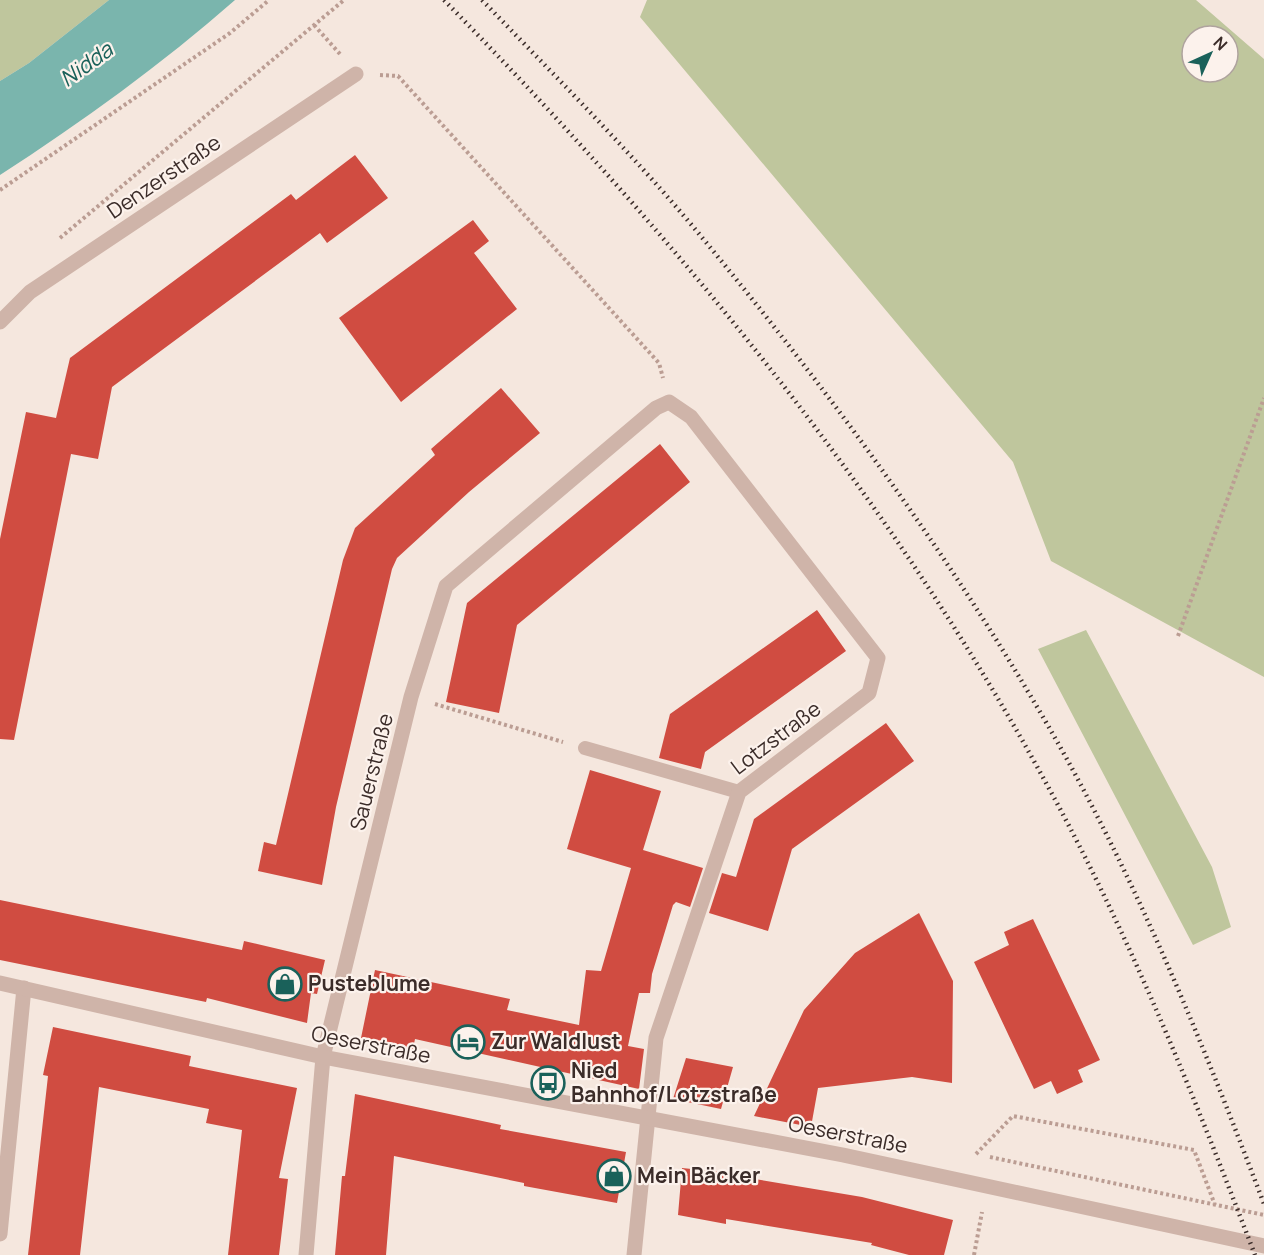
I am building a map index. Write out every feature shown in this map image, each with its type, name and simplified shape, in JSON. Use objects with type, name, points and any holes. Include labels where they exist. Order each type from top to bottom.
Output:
[{"type":"street","name":"Denzerstraße","points":[[0,322],[30,292],[356,74]]},
{"type":"street","name":"Sauerstraße","points":[[306,1255],[323,1057],[411,698],[446,586],[656,408],[669,402]]},
{"type":"street","name":"Lotzstraße","points":[[634,1255],[656,1038],[739,792],[869,693],[878,658],[691,417],[669,402]]},
{"type":"street","name":"Oeserstraße","points":[[0,983],[323,1057],[854,1157],[1264,1246]]},
{"type":"street","points":[[0,1234],[24,988]]},
{"type":"lane","points":[[585,748],[739,792]]},
{"type":"path","points":[[0,190],[230,33],[269,0]]},
{"type":"path","points":[[59,239],[344,0]]},
{"type":"path","points":[[314,24],[356,74],[398,76],[659,363],[669,402]]},
{"type":"path","points":[[1178,636],[1264,398]]},
{"type":"path","points":[[411,698],[585,748]]},
{"type":"path","points":[[976,1154],[1013,1116],[1194,1150],[1218,1213]]},
{"type":"path","points":[[974,1255],[982,1211]]},
{"type":"green space","points":[[0,0],[109,0],[29,63],[0,81]]},
{"type":"green space","points":[[647,0],[1196,0],[1224,24],[1180,24],[1180,84],[1240,84],[1240,38],[1264,59],[1264,677],[1051,561],[1013,462],[640,17]]},
{"type":"green space","points":[[1086,630],[1212,867],[1231,927],[1193,945],[1038,649]]},
{"type":"water","name":"Nidda","points":[[109,0],[235,0],[121,92],[0,175],[0,81],[29,63]]},
{"type":"building","points":[[355,155],[388,198],[327,243],[320,233],[112,387],[98,459],[71,454],[14,740],[0,739],[0,539],[26,412],[56,418],[70,358],[291,194],[296,200]]},
{"type":"building","points":[[473,220],[489,241],[474,253],[517,309],[401,402],[339,318]]},
{"type":"building","points":[[501,388],[540,433],[469,492],[397,558],[392,569],[336,807],[322,885],[258,871],[264,842],[276,845],[343,560],[355,528],[435,455],[431,449]]},
{"type":"building","points":[[660,444],[690,482],[517,625],[499,713],[446,702],[467,603]]},
{"type":"building","points":[[817,610],[846,651],[705,752],[701,769],[659,758],[670,714]]},
{"type":"building","points":[[886,723],[914,761],[792,849],[768,931],[709,913],[722,873],[736,877],[754,819]]},
{"type":"building","points":[[590,770],[661,791],[643,850],[703,868],[690,907],[676,902],[673,905],[652,974],[650,993],[639,993],[628,1046],[644,1049],[639,1089],[415,1039],[413,1049],[361,1038],[375,970],[510,999],[507,1010],[579,1025],[586,970],[601,971],[631,868],[567,849]]},
{"type":"building","points":[[0,900],[242,950],[244,941],[325,960],[317,994],[311,993],[307,1023],[207,998],[206,1002],[0,960]]},
{"type":"building","points":[[919,913],[953,981],[952,1083],[912,1077],[818,1088],[811,1127],[754,1116],[804,1010],[855,953]]},
{"type":"building","points":[[1033,919],[1100,1060],[1078,1070],[1083,1082],[1057,1094],[1051,1081],[1034,1089],[974,962],[1009,945],[1004,932]]},
{"type":"building","points":[[53,1027],[191,1056],[189,1066],[297,1088],[279,1178],[288,1179],[279,1255],[228,1255],[242,1130],[206,1123],[209,1109],[99,1087],[80,1255],[28,1255],[48,1076],[43,1075]]},
{"type":"building","points":[[686,1058],[733,1067],[721,1109],[673,1099]]},
{"type":"building","points":[[355,1094],[501,1125],[500,1129],[626,1152],[617,1203],[524,1186],[524,1183],[394,1156],[386,1255],[335,1255],[342,1176],[345,1176]]},
{"type":"building","points":[[682,1168],[731,1173],[731,1175],[862,1197],[953,1220],[944,1255],[909,1255],[871,1245],[872,1243],[726,1219],[726,1224],[678,1215]]},
{"type":"railway","points":[[444,0],[534,94],[705,288],[864,493],[937,600],[1005,710],[1095,876],[1168,1037],[1255,1255]]},
{"type":"railway","points":[[482,0],[644,170],[746,291],[844,418],[937,548],[981,615],[1063,752],[1120,862],[1172,975],[1264,1204]]},
{"type":"place","name":"Pusteblume","points":[[285,984]]},
{"type":"place","name":"Zur Waldlust","points":[[468,1042]]},
{"type":"place","name":"Nied Bahnhof/Lotzstraße","points":[[548,1083]]},
{"type":"place","name":"Mein Bäcker","points":[[614,1176]]}]
